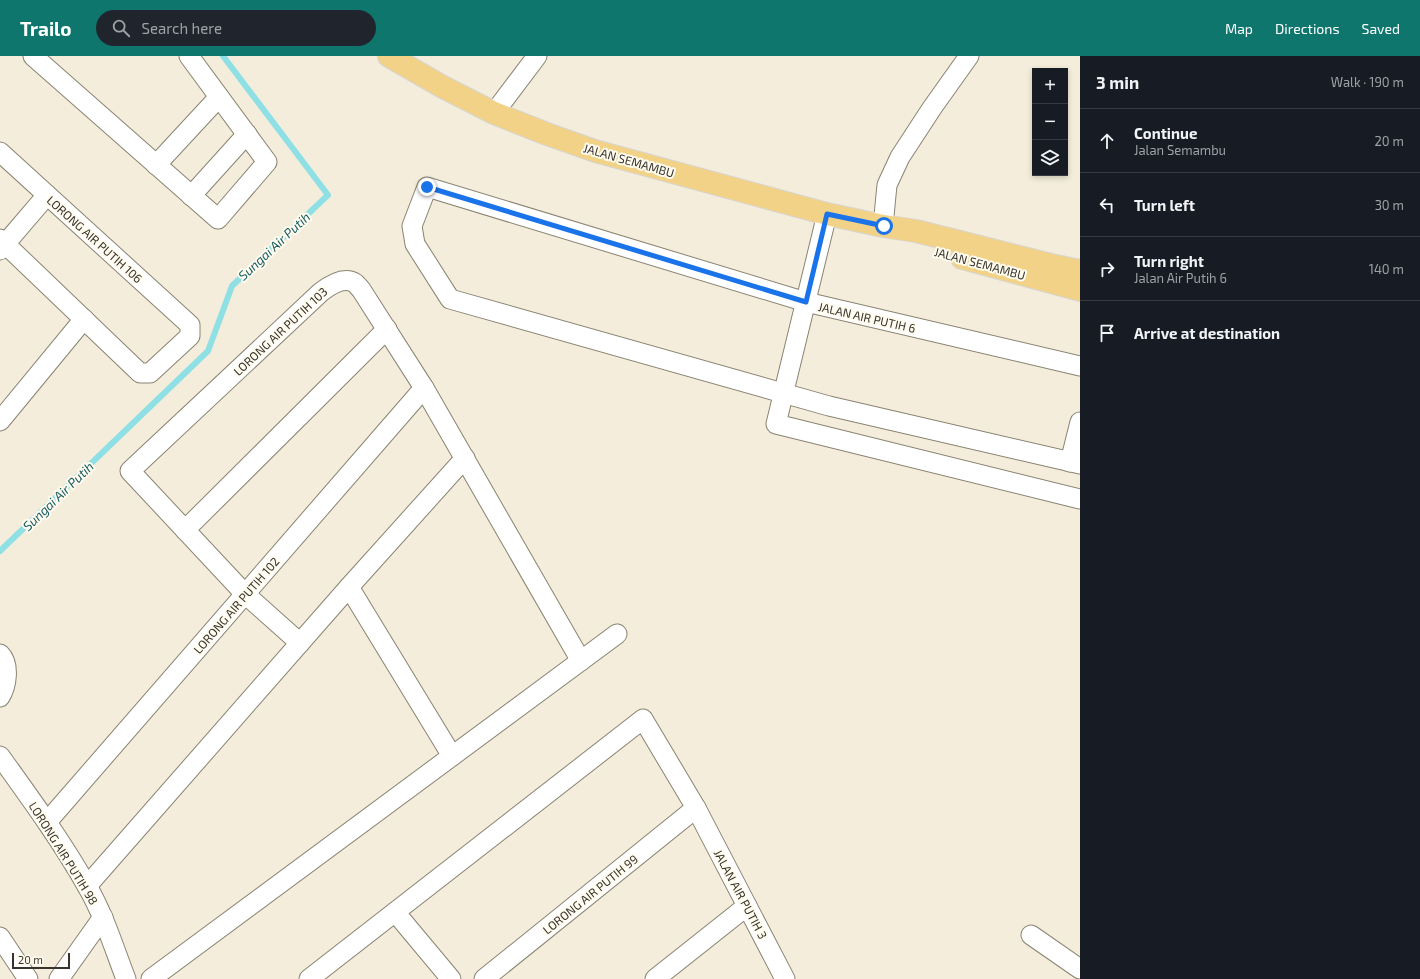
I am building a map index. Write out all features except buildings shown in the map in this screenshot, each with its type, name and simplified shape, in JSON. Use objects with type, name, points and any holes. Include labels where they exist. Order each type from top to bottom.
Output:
[{"type":"main road","name":"JALAN SEMAMBU","points":[[389,56],[442,87],[494,113],[595,151],[827,214],[916,231],[1080,271]]},
{"type":"main road","name":"JALAN SEMAMBU","points":[[884,226],[914,245],[1080,290]]},
{"type":"main road","points":[[1051,265],[1080,264]]},
{"type":"street","points":[[33,56],[218,219],[267,162],[189,56]]},
{"type":"street","points":[[494,113],[537,56]]},
{"type":"street","points":[[884,226],[887,185],[900,156],[969,56]]},
{"type":"street","points":[[156,165],[219,97]]},
{"type":"street","points":[[191,196],[247,134]]},
{"type":"street","name":"LORONG AIR PUTIH 106","points":[[0,152],[190,325],[190,336],[150,373],[140,373],[84,319]]},
{"type":"street","name":"JALAN AIR PUTIH 6","points":[[783,393],[450,299],[416,244],[412,226],[427,187],[806,302],[1080,366]]},
{"type":"street","points":[[0,421],[84,319],[2,244],[47,195]]},
{"type":"street","points":[[827,214],[776,424],[1080,499]]},
{"type":"street","name":"LORONG AIR PUTIH 103","points":[[185,530],[130,471],[321,292],[332,284],[343,281],[354,282],[362,290],[424,388],[581,661]]},
{"type":"street","points":[[300,643],[245,594],[185,530],[386,329]]},
{"type":"street","name":"LORONG AIR PUTIH 102","points":[[47,822],[424,388]]},
{"type":"street","points":[[783,393],[829,406],[1075,463],[1080,422]]},
{"type":"street","points":[[88,886],[349,587],[465,458]]},
{"type":"street","points":[[349,587],[452,756]]},
{"type":"street","points":[[151,979],[617,634]]},
{"type":"street","points":[[0,654],[4,658],[6,676],[4,691],[0,697]]},
{"type":"street","name":"JALAN AIR PUTIH 3","points":[[395,912],[643,719],[696,808],[785,979]]},
{"type":"street","name":"LORONG AIR PUTIH 98","points":[[0,756],[47,822],[88,886],[103,917],[126,979]]},
{"type":"street","name":"LORONG AIR PUTIH 99","points":[[484,979],[696,808]]},
{"type":"street","points":[[655,979],[747,906]]},
{"type":"street","points":[[309,979],[395,912],[451,979]]},
{"type":"street","points":[[59,979],[103,917]]},
{"type":"street","points":[[1031,935],[1080,969]]},
{"type":"street","points":[[0,937],[28,979]]},
{"type":"waterway","name":"Sungai Air Putih","points":[[0,551],[208,351],[232,286],[328,195],[223,56]]},
{"type":"route","points":[[427,187],[806,302],[827,214],[884,226]]}]
